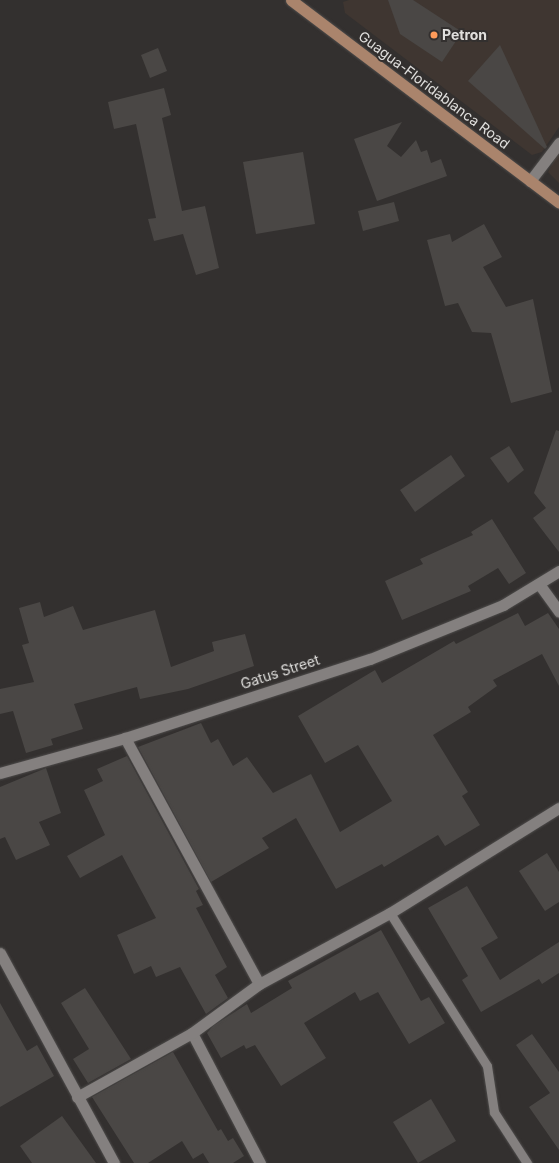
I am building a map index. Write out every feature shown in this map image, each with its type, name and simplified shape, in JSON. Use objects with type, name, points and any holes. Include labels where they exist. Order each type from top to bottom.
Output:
[{"type":"main road","name":"Guagua-Floridablanca Road","points":[[291,0],[559,203]]},
{"type":"street","points":[[530,181],[559,143]]},
{"type":"street","name":"Gatus Street","points":[[0,773],[125,738],[370,658],[503,605],[559,571]]},
{"type":"street","points":[[539,584],[559,612]]},
{"type":"street","points":[[125,738],[259,984]]},
{"type":"street","points":[[77,1097],[192,1032],[259,984],[390,913],[559,808]]},
{"type":"street","points":[[0,953],[114,1163]]},
{"type":"street","points":[[192,1032],[260,1163]]},
{"type":"lane","points":[[390,913],[487,1066],[494,1112],[527,1163]]},
{"type":"shaded area","points":[[349,0],[559,0],[559,127],[542,152],[532,155],[345,13],[343,2]]},
{"type":"shaded area","points":[[559,151],[559,183],[548,172]]},
{"type":"building","name":"Petron","points":[[388,0],[413,0],[462,32],[442,62],[400,34]]},
{"type":"building","points":[[500,45],[547,147],[545,149],[468,81]]},
{"type":"building","points":[[158,48],[167,71],[150,78],[141,55]]},
{"type":"building","points":[[164,88],[171,115],[162,118],[182,211],[205,206],[219,268],[196,275],[183,234],[154,241],[148,219],[156,218],[136,124],[114,129],[108,102]]},
{"type":"building","points":[[402,122],[387,146],[401,157],[416,140],[421,152],[427,150],[431,163],[441,159],[447,176],[377,201],[354,139]]},
{"type":"building","points":[[303,152],[315,224],[256,234],[243,162]]},
{"type":"building","points":[[394,202],[399,221],[363,231],[358,211]]},
{"type":"building","points":[[484,224],[502,257],[483,267],[506,307],[533,299],[552,392],[511,403],[491,333],[472,332],[458,303],[445,306],[427,240],[450,234],[452,242]]},
{"type":"building","points":[[556,430],[559,431],[559,552],[533,518],[546,508],[534,493]]},
{"type":"building","points":[[509,446],[524,470],[508,483],[490,458]]},
{"type":"building","points":[[451,455],[465,476],[415,512],[400,490]]},
{"type":"building","points":[[492,519],[526,573],[509,584],[498,568],[468,586],[471,591],[402,620],[385,581],[423,564],[420,559],[473,535],[471,532]]},
{"type":"building","points":[[40,602],[44,617],[73,606],[83,630],[155,610],[171,667],[214,651],[212,642],[245,634],[254,666],[188,689],[140,699],[137,687],[74,704],[83,729],[51,739],[53,745],[26,753],[13,711],[0,714],[0,689],[34,682],[22,645],[29,643],[19,608]]},
{"type":"building","points":[[518,613],[525,626],[548,613],[559,629],[559,686],[542,654],[493,680],[497,686],[468,707],[471,712],[433,735],[468,792],[462,796],[480,825],[445,846],[438,835],[384,867],[382,864],[336,889],[296,818],[262,838],[269,848],[211,882],[138,747],[201,723],[211,743],[218,739],[233,766],[247,757],[273,793],[311,774],[340,832],[392,801],[358,745],[325,763],[298,716],[375,670],[382,683],[454,641],[456,644]]},
{"type":"building","points":[[127,756],[199,889],[196,891],[203,905],[196,908],[227,967],[215,975],[228,998],[206,1014],[180,967],[156,977],[151,966],[134,974],[117,935],[156,918],[122,855],[80,878],[67,856],[105,835],[84,790],[103,781],[97,769]]},
{"type":"building","points":[[46,768],[61,813],[39,822],[50,845],[16,860],[5,837],[0,839],[0,787]]},
{"type":"building","points":[[547,853],[559,872],[559,902],[545,911],[519,871]]},
{"type":"building","points":[[467,886],[498,938],[481,948],[500,980],[559,942],[559,973],[542,984],[539,979],[481,1012],[462,980],[468,976],[428,908]]},
{"type":"building","points":[[381,930],[421,1001],[429,997],[445,1023],[409,1044],[378,992],[360,1001],[355,992],[304,1023],[326,1058],[281,1086],[255,1045],[246,1049],[244,1045],[221,1058],[207,1033],[213,1026],[247,1004],[251,1013],[292,988],[288,981]]},
{"type":"building","points":[[85,988],[131,1059],[88,1083],[73,1059],[89,1049],[61,1003]]},
{"type":"building","points":[[0,1003],[27,1051],[37,1045],[54,1076],[0,1107]]},
{"type":"building","points":[[532,1034],[559,1072],[559,1150],[529,1107],[550,1093],[516,1045]]},
{"type":"building","points":[[173,1052],[218,1131],[221,1129],[228,1141],[233,1138],[244,1156],[233,1163],[209,1163],[203,1153],[193,1159],[182,1141],[148,1163],[134,1163],[92,1097]]},
{"type":"building","points":[[431,1099],[456,1141],[418,1163],[393,1122]]},
{"type":"building","points":[[62,1116],[96,1163],[32,1163],[20,1146]]},
{"type":"place","name":"Petron","points":[[434,35]]}]
